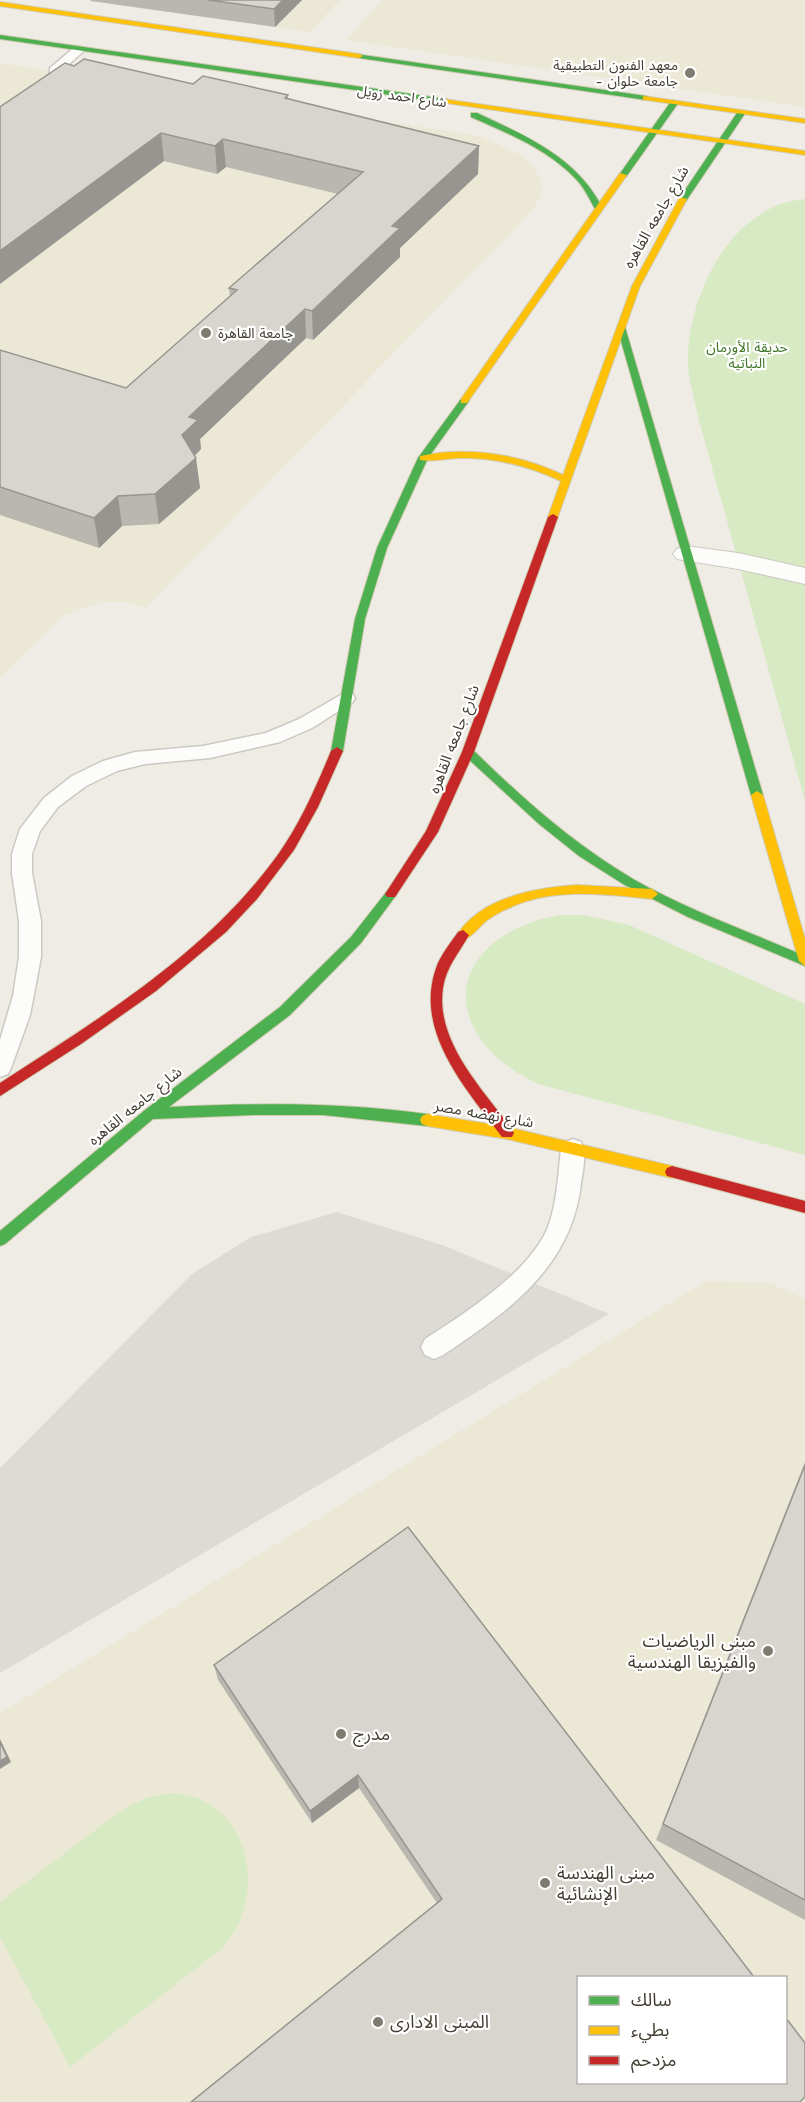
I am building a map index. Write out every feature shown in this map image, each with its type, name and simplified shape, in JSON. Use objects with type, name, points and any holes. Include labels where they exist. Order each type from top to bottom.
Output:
[{"type":"main road","points":[[0,4],[805,121]]},
{"type":"main road","name":"شارع احمد زويل","points":[[0,37],[805,153]]},
{"type":"main road","points":[[335,86],[358,73],[363,65],[363,57]]},
{"type":"main road","points":[[442,102],[485,120],[539,150],[591,190],[598,207]]},
{"type":"main road","points":[[0,1090],[145,992],[213,938],[280,866],[319,800],[338,749],[366,592],[381,544],[423,458],[598,207],[675,102]]},
{"type":"main road","name":"شارع جامعه القاهره","points":[[0,1240],[150,1114],[285,1011],[356,940],[398,885],[432,832],[468,752],[636,286],[660,237],[720,141],[742,112]]},
{"type":"main road","points":[[621,327],[805,961]]},
{"type":"main road","points":[[423,458],[457,453],[500,455],[547,469],[566,480]]},
{"type":"main road","points":[[468,752],[530,811],[592,856],[652,894],[805,961]]},
{"type":"main road","points":[[507,1133],[458,1065],[438,1024],[436,982],[453,944],[485,914],[530,894],[580,888],[652,894]]},
{"type":"main road","name":"شارع نهضه مصر","points":[[150,1114],[269,1108],[388,1113],[507,1133],[738,1187],[805,1207]]},
{"type":"street","points":[[686,554],[738,561],[805,576]]},
{"type":"lane","points":[[54,71],[80,49]]},
{"type":"lane","points":[[0,1068],[16,1028],[30,958],[30,924],[21,865],[24,844],[34,823],[49,805],[71,786],[117,764],[204,753],[285,734],[318,718],[346,698]]},
{"type":"lane","points":[[434,1347],[480,1317],[520,1281],[552,1242],[566,1205],[573,1149]]},
{"type":"shaded area","points":[[81,0],[340,0],[309,32]]},
{"type":"shaded area","name":"معهد الفنون التطبيقية - جامعة حلوان","points":[[382,0],[805,0],[805,107],[346,40]]},
{"type":"shaded area","name":"جامعة القاهرة","points":[[0,63],[480,136],[519,154],[535,168],[542,185],[539,200],[528,215],[146,608],[127,602],[102,602],[63,616],[0,678]]},
{"type":"shaded area","points":[[337,1212],[442,1245],[609,1314],[0,1673],[0,1468],[192,1274],[251,1237]]},
{"type":"shaded area","points":[[706,1281],[770,1283],[805,1299],[805,2102],[0,2102],[0,1713]]},
{"type":"green space","name":"حديقة الأورمان النباتية","points":[[805,199],[805,801],[698,417],[690,384],[688,363],[695,310],[718,258],[735,236],[755,218],[778,205]]},
{"type":"green space","points":[[559,915],[583,915],[629,925],[805,1004],[805,1155],[538,1084],[504,1063],[481,1040],[468,1014],[466,989],[475,965],[493,944],[521,927]]},
{"type":"green space","points":[[175,1793],[199,1799],[217,1810],[229,1822],[238,1837],[244,1853],[248,1887],[240,1921],[222,1948],[70,2067],[0,1937],[0,1902],[122,1810],[148,1797]]},
{"type":"building","points":[[208,0],[283,0],[274,9]]},
{"type":"building","points":[[84,59],[193,84],[203,76],[288,95],[285,98],[479,146],[392,226],[400,228],[312,311],[305,309],[189,417],[198,420],[182,435],[196,458],[155,494],[118,496],[94,518],[0,487],[0,350],[126,388],[237,290],[229,288],[363,172],[223,139],[215,146],[161,133],[0,251],[0,107],[65,63],[74,66]]},
{"type":"building","name":"مبنى الرياضيات والفيزيقا الهندسية","points":[[805,1465],[805,1900],[663,1824]]},
{"type":"building","points":[[408,1527],[753,1976],[577,1976],[577,2084],[787,2084],[787,2019],[805,2043],[805,2097],[800,2102],[191,2102],[442,1899],[358,1775],[310,1811],[214,1665]]},
{"type":"building","points":[[0,1742],[7,1757],[0,1761]]},
{"type":"traffic: fast","points":[[0,37],[446,101]]},
{"type":"traffic: fast","points":[[359,56],[646,98]]},
{"type":"traffic: fast","points":[[623,175],[675,102]]},
{"type":"traffic: fast","points":[[683,199],[742,112]]},
{"type":"traffic: fast","points":[[474,115],[509,131],[562,163],[589,190],[598,207]]},
{"type":"traffic: fast","points":[[621,327],[757,795]]},
{"type":"traffic: fast","points":[[337,751],[360,619],[382,548],[423,458],[464,401]]},
{"type":"traffic: fast","points":[[468,752],[543,821],[584,853],[627,881],[670,904],[805,961]]},
{"type":"traffic: fast","points":[[0,1240],[150,1114],[285,1011],[356,940],[391,894]]},
{"type":"traffic: fast","points":[[150,1114],[288,1109],[358,1112],[427,1120]]},
{"type":"traffic: slow","points":[[0,4],[359,56]]},
{"type":"traffic: slow","points":[[646,98],[805,121]]},
{"type":"traffic: slow","points":[[446,101],[805,153]]},
{"type":"traffic: slow","points":[[464,401],[623,175]]},
{"type":"traffic: slow","points":[[553,517],[636,286],[683,199]]},
{"type":"traffic: slow","points":[[423,458],[461,455],[497,457],[532,465],[566,480]]},
{"type":"traffic: slow","points":[[757,795],[805,961]]},
{"type":"traffic: slow","points":[[463,935],[482,917],[527,896],[577,890],[652,894]]},
{"type":"traffic: slow","points":[[427,1120],[507,1133],[672,1172]]},
{"type":"traffic: jam","points":[[391,894],[432,832],[468,752],[553,517]]},
{"type":"traffic: jam","points":[[0,1090],[151,987],[187,959],[253,896],[298,834],[337,751]]},
{"type":"traffic: jam","points":[[463,935],[445,962],[437,988],[437,1014],[444,1038],[456,1063],[507,1133]]},
{"type":"traffic: jam","points":[[672,1172],[805,1207]]},
{"type":"place","name":"معهد الفنون التطبيقية - جامعة حلوان","points":[[690,73]]},
{"type":"place","name":"جامعة القاهرة","points":[[206,333]]},
{"type":"place","name":"مبنى الرياضيات والفيزيقا الهندسية","points":[[768,1651]]},
{"type":"place","name":"مدرج","points":[[341,1734]]},
{"type":"place","name":"مبنى الهندسة الإنشائية","points":[[545,1883]]},
{"type":"place","name":"المبنى الادارى","points":[[378,2022]]}]
